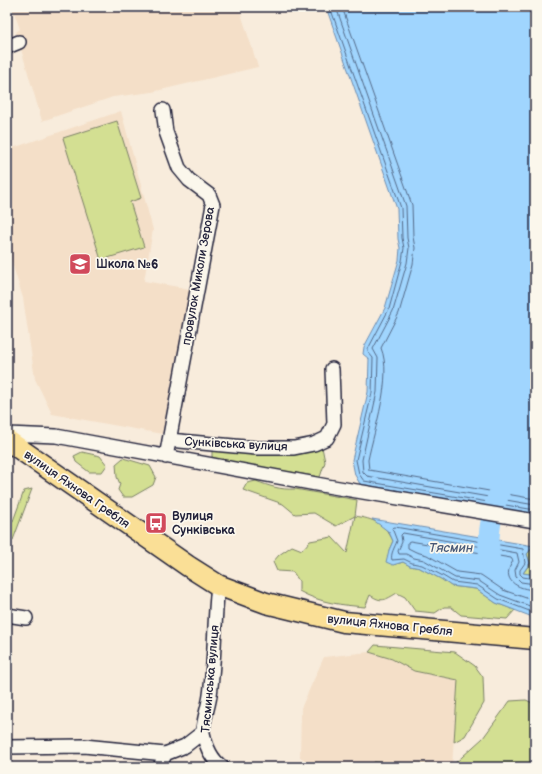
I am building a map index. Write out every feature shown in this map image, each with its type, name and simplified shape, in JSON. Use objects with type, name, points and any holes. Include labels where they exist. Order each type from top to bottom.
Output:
[{"type":"main road","name":"вулиця Яхнова Гребля","points":[[7,440],[188,566],[218,585],[266,603],[344,622],[535,639]]},
{"type":"street","points":[[7,47],[19,42]]},
{"type":"street","name":"провулок Миколи Зерова","points":[[163,110],[166,132],[179,168],[189,180],[208,195],[213,205],[166,457]]},
{"type":"street","name":"Сунківська вулиця","points":[[169,440],[256,448],[294,448],[314,444],[327,438],[334,424],[332,369]]},
{"type":"street","name":"Сунківська вулиця","points":[[7,434],[56,436],[166,457],[535,521]]},
{"type":"street","name":"Тясминська вулиця","points":[[218,585],[210,697],[203,732],[208,752],[217,764],[222,767]]},
{"type":"street","points":[[7,615],[26,618]]},
{"type":"street","points":[[7,747],[84,746],[165,754],[185,746],[203,732]]},
{"type":"street","points":[[185,746],[208,752]]},
{"type":"street","points":[[160,767],[165,754]]},
{"type":"shaded area","points":[[12,7],[239,7],[258,67],[152,92],[113,97],[42,121],[16,32],[20,29]]},
{"type":"shaded area","name":"Школа №6","points":[[121,111],[153,230],[144,281],[190,289],[162,434],[52,414],[35,379],[23,298],[7,247],[7,150]]},
{"type":"shaded area","points":[[369,652],[392,659],[414,671],[458,680],[452,766],[374,762],[373,767],[316,767],[300,757],[301,708],[324,657]]},
{"type":"green space","points":[[117,121],[141,198],[130,202],[144,247],[101,260],[63,138]]},
{"type":"green space","points":[[322,447],[325,462],[320,477],[225,461],[212,457],[212,449]]},
{"type":"green space","points":[[82,452],[100,456],[107,465],[102,472],[89,472],[76,462],[74,456]]},
{"type":"green space","points":[[123,458],[150,466],[156,477],[153,485],[132,497],[123,497],[118,490],[120,484],[117,477],[116,464]]},
{"type":"green space","points":[[256,481],[279,488],[295,489],[357,500],[355,516],[336,526],[314,513],[295,514],[283,504],[243,490],[247,483]]},
{"type":"green space","points":[[32,489],[13,540],[7,538],[7,520],[13,521],[24,491]]},
{"type":"green space","points":[[355,516],[373,520],[382,526],[390,535],[393,541],[389,550],[394,565],[403,562],[410,566],[420,568],[451,586],[476,589],[496,603],[515,610],[507,619],[461,615],[451,607],[444,607],[435,613],[415,611],[405,597],[397,593],[384,600],[370,595],[365,607],[340,604],[323,601],[299,591],[299,581],[293,572],[277,571],[273,562],[279,555],[292,546],[302,550],[310,541],[332,537],[347,553]]},
{"type":"green space","points":[[534,546],[535,575],[523,573],[530,564],[527,554]]},
{"type":"green space","points":[[375,645],[455,652],[475,666],[483,677],[484,703],[465,736],[454,742],[458,680],[414,671],[392,659],[369,652]]},
{"type":"green space","points":[[526,700],[535,704],[535,767],[373,767],[374,762],[452,766],[483,738],[510,701]]},
{"type":"water","points":[[326,7],[535,7],[535,514],[360,484],[355,475],[352,460],[368,392],[369,359],[363,354],[364,347],[385,308],[399,260],[400,248],[398,239],[397,209]]},
{"type":"water","points":[[372,519],[534,546],[527,554],[530,563],[523,573],[535,575],[535,636],[530,616],[496,603],[476,589],[451,586],[420,568],[410,566],[403,562],[393,565],[386,562],[393,541],[389,532]]},
{"type":"waterway","name":"Тясмин","points":[[491,567],[489,549],[491,520],[499,494]]},
{"type":"place","name":"Школа №6","points":[[80,264]]},
{"type":"place","name":"Вулиця Сунківська","points":[[156,523]]}]
